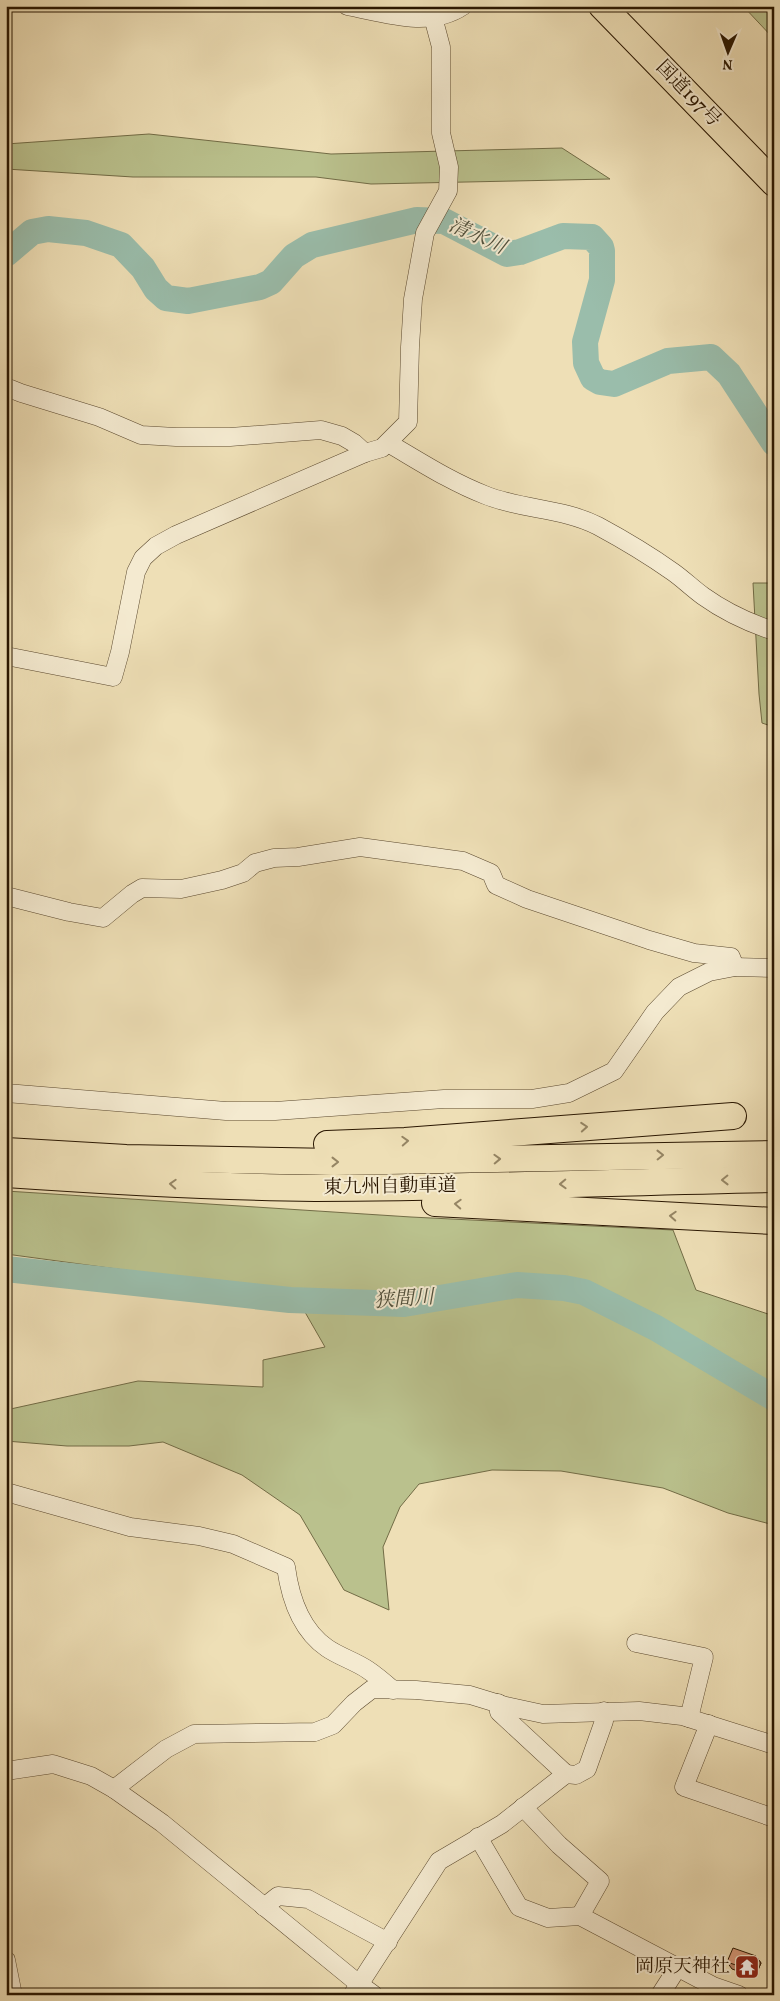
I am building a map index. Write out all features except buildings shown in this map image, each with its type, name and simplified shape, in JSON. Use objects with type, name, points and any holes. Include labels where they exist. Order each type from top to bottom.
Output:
[{"type":"highway","name":"国道197号","points":[[602,6],[774,183]]},
{"type":"highway","name":"国道197号","points":[[613,6],[774,171]]},
{"type":"highway","points":[[6,1150],[243,1148],[405,1141],[733,1116]]},
{"type":"highway","name":"東九州自動車道","points":[[6,1150],[136,1159],[325,1162],[774,1154]]},
{"type":"highway","name":"東九州自動車道","points":[[6,1174],[215,1186],[314,1188],[774,1179]]},
{"type":"highway","points":[[215,1186],[339,1197],[774,1221]]},
{"type":"street","points":[[347,6],[407,18],[463,6]]},
{"type":"street","points":[[6,656],[113,677],[136,572],[143,558],[156,546],[176,535],[365,453],[382,448],[408,422],[413,299],[425,233],[448,191],[449,167],[441,133],[441,47],[431,12]]},
{"type":"street","points":[[6,387],[99,417],[141,435],[176,438],[230,437],[321,430],[342,436],[354,443],[365,453]]},
{"type":"street","points":[[388,443],[436,471],[485,496],[521,506],[573,516],[597,525],[639,549],[704,596],[748,622],[774,632]]},
{"type":"street","points":[[6,896],[54,906],[69,912],[103,918],[142,888],[182,889],[243,873],[255,864],[274,858],[298,857],[360,847],[399,851],[463,862],[491,873],[496,885],[527,899],[694,953],[731,957],[735,967]]},
{"type":"street","points":[[6,1093],[226,1111],[275,1111],[444,1100],[532,1099],[569,1093],[614,1071],[655,1012],[679,986],[709,972],[735,967],[774,968]]},
{"type":"street","points":[[6,1492],[130,1527],[198,1536],[233,1544],[286,1567],[297,1611],[308,1630],[326,1648],[368,1670],[393,1690]]},
{"type":"street","points":[[636,1643],[704,1657],[689,1718]]},
{"type":"street","points":[[114,1789],[166,1749],[194,1734],[315,1732],[333,1725],[354,1703],[372,1690],[470,1695],[543,1714],[639,1711],[689,1718],[774,1746]]},
{"type":"street","points":[[498,1703],[499,1712],[566,1774],[576,1775],[587,1769],[604,1721],[604,1711]]},
{"type":"street","points":[[709,1724],[684,1787],[774,1818]]},
{"type":"street","points":[[6,1770],[53,1764],[91,1776],[114,1789],[162,1824],[264,1907],[356,1990],[374,1995]]},
{"type":"street","points":[[356,1990],[439,1861],[502,1824],[566,1774]]},
{"type":"street","points":[[523,1807],[559,1845],[600,1881],[580,1916]]},
{"type":"street","points":[[478,1837],[519,1907],[548,1918],[580,1916],[713,1986],[739,1995]]},
{"type":"street","points":[[264,1907],[278,1896],[308,1899],[388,1942]]},
{"type":"street","points":[[6,1960],[13,1995]]},
{"type":"street","points":[[660,1995],[678,1967]]},
{"type":"green space","points":[[743,6],[774,6],[774,39]]},
{"type":"green space","points":[[149,134],[331,154],[562,148],[610,179],[371,184],[316,177],[133,177],[6,169],[6,144]]},
{"type":"green space","points":[[753,583],[774,583],[774,727],[762,723]]},
{"type":"green space","points":[[6,1191],[411,1217],[673,1230],[696,1290],[774,1316],[774,1525],[728,1513],[663,1488],[561,1471],[492,1470],[419,1484],[400,1507],[383,1547],[389,1610],[344,1590],[300,1515],[242,1475],[163,1442],[129,1446],[67,1446],[6,1441],[6,1410],[138,1381],[263,1387],[263,1360],[325,1347],[294,1293],[6,1254]]},
{"type":"waterway","name":"清水川","points":[[6,254],[32,232],[48,229],[86,233],[121,245],[143,268],[156,289],[166,298],[188,301],[260,287],[271,282],[294,256],[312,245],[417,220],[444,221],[507,254],[520,252],[563,236],[592,237],[601,247],[602,251],[602,280],[585,342],[586,363],[593,378],[600,382],[614,384],[668,361],[711,357],[729,374],[774,443]]},
{"type":"waterway","name":"狭間川","points":[[6,1269],[290,1300],[404,1304],[517,1285],[564,1288],[584,1292],[656,1328],[774,1398]]},
{"type":"place","name":"岡原天神社","points":[[747,1967]]}]
